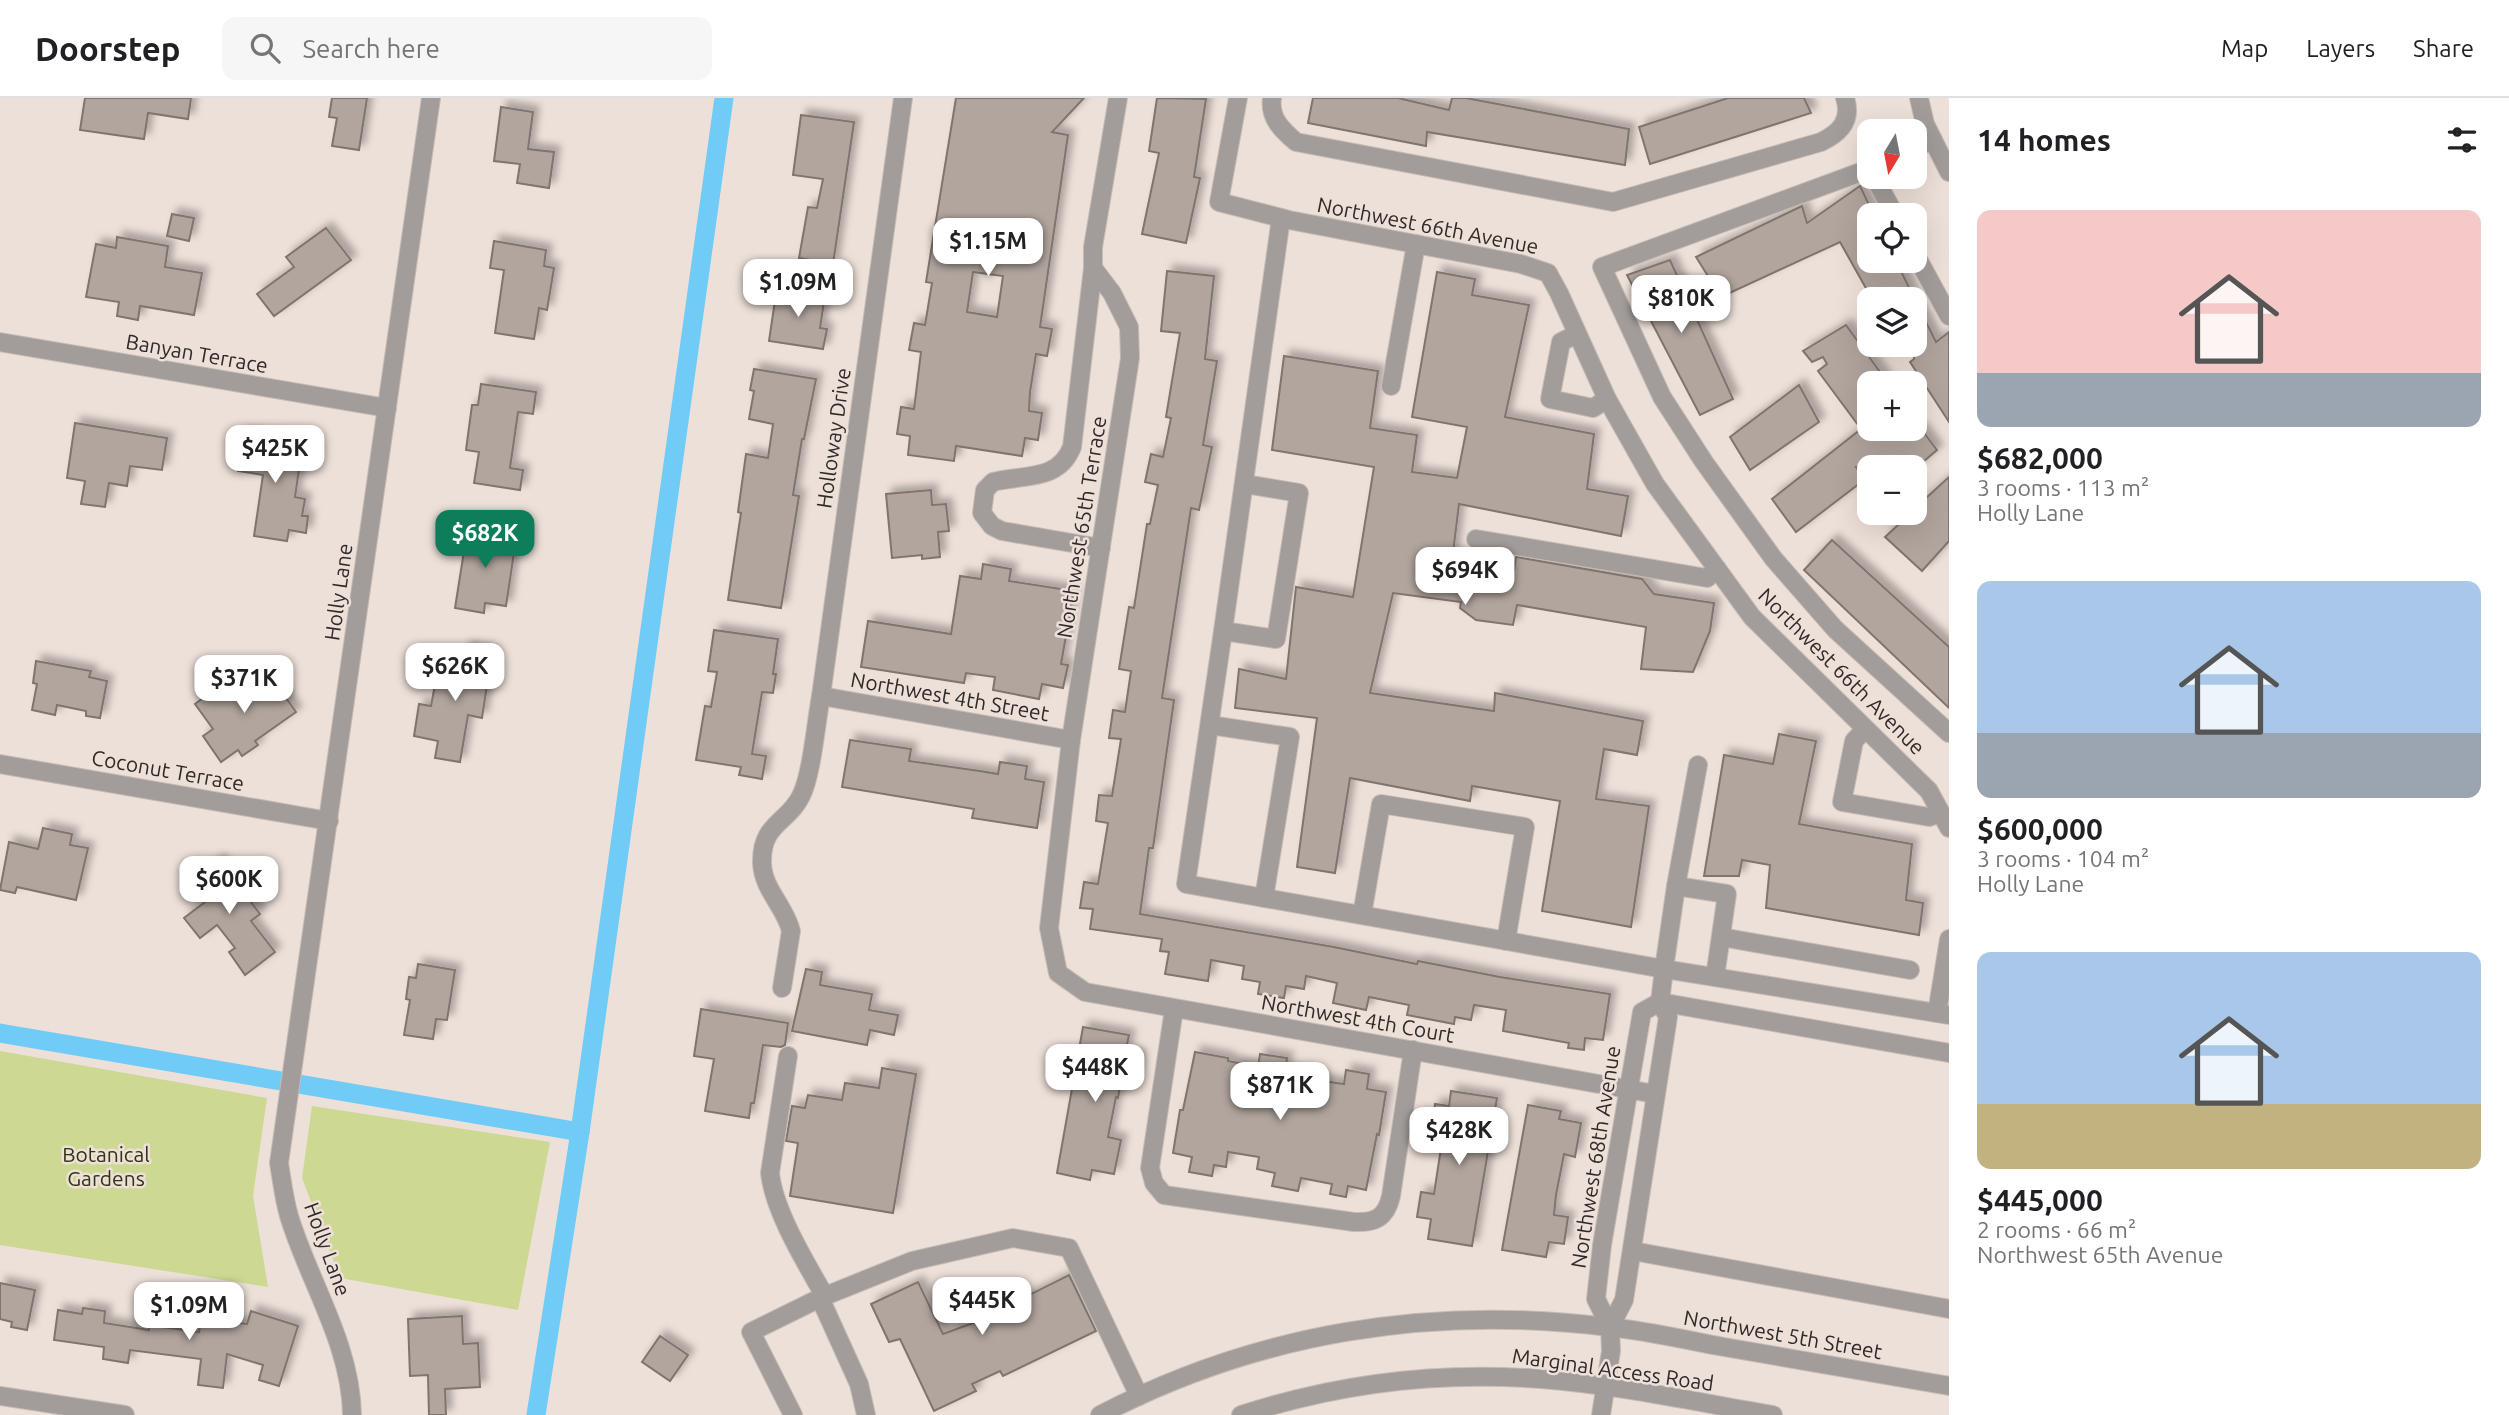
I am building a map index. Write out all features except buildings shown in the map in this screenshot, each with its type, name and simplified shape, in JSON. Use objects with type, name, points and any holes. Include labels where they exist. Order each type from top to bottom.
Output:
[{"type":"street","name":"Holly Lane","points":[[352,1415],[351,1391],[339,1343],[288,1215],[279,1163],[431,98]]},
{"type":"street","name":"Holloway Drive","points":[[782,988],[791,931],[789,922],[769,891],[764,875],[764,847],[769,832],[800,798],[806,783],[821,696],[903,98]]},
{"type":"street","points":[[1101,548],[1002,531],[992,526],[982,513],[985,490],[993,482],[1042,475],[1063,462],[1072,447],[1093,268],[1093,247],[1118,98]]},
{"type":"street","name":"Northwest 66th Avenue","points":[[1238,98],[1219,202],[1280,218],[1521,264],[1548,273],[1607,400],[1655,484],[1752,617],[1929,791],[1945,820]]},
{"type":"street","points":[[1272,98],[1270,108],[1275,120],[1296,142],[1613,202],[1821,142],[1836,135],[1845,123],[1845,98]]},
{"type":"street","points":[[1919,98],[1925,124],[1949,172]]},
{"type":"street","points":[[1927,143],[1933,140]]},
{"type":"street","points":[[1857,173],[1602,267],[1662,397],[1704,462],[1773,558],[1835,629],[1949,733]]},
{"type":"street","points":[[1280,218],[1245,484],[1186,884],[1664,969],[1943,1014],[1949,939]]},
{"type":"street","points":[[1391,386],[1416,244]]},
{"type":"street","name":"Northwest 65th Terrace","points":[[1058,973],[1049,928],[1071,740],[1130,358],[1129,327],[1112,293],[1093,268]]},
{"type":"street","points":[[1925,273],[1949,316]]},
{"type":"street","points":[[1577,334],[1561,342],[1550,399],[1593,408],[1607,400]]},
{"type":"street","name":"Banyan Terrace","points":[[0,342],[387,408]]},
{"type":"street","points":[[1223,631],[1276,639],[1299,494],[1245,484]]},
{"type":"street","points":[[1476,539],[1707,578],[1717,569]]},
{"type":"street","name":"Northwest 4th Street","points":[[821,696],[1071,740]]},
{"type":"street","points":[[1210,725],[1290,737],[1264,898]]},
{"type":"street","points":[[1865,729],[1854,741],[1842,802],[1945,820]]},
{"type":"street","name":"Coconut Terrace","points":[[0,764],[329,821]]},
{"type":"street","name":"Northwest 68th Avenue","points":[[1610,1326],[1624,1300],[1633,1251],[1668,1017],[1660,1002],[1664,969],[1698,765]]},
{"type":"street","points":[[1362,915],[1381,804],[1525,827],[1506,941]]},
{"type":"street","points":[[1676,886],[1727,894],[1715,977]]},
{"type":"street","points":[[1721,937],[1909,970]]},
{"type":"street","name":"Northwest 4th Court","points":[[1058,973],[1085,992],[1655,1094]]},
{"type":"street","points":[[1660,1002],[1949,1053]]},
{"type":"street","name":"Northwest 68th Avenue","points":[[1601,1415],[1611,1351],[1610,1326],[1596,1299],[1642,1012],[1660,1002]]},
{"type":"street","points":[[1174,1009],[1150,1168],[1154,1183],[1164,1195],[1353,1222],[1380,1219],[1388,1209],[1391,1196],[1413,1050]]},
{"type":"street","points":[[788,1056],[770,1173],[772,1189],[859,1384],[866,1415]]},
{"type":"street","points":[[793,1415],[751,1332],[822,1296],[912,1261],[1013,1238],[1069,1248],[1139,1396]]},
{"type":"street","points":[[1633,1251],[1949,1309]]},
{"type":"street","name":"Northwest 5th Street","points":[[1101,1415],[1139,1396],[1238,1357],[1286,1343],[1339,1332],[1444,1320],[1514,1320],[1610,1326],[1949,1386]]},
{"type":"street","name":"Marginal Access Road","points":[[1241,1415],[1311,1394],[1353,1385],[1451,1376],[1543,1379],[1773,1415]]},
{"type":"street","points":[[0,1396],[78,1411],[125,1415]]},
{"type":"green space","name":"Botanical Gardens","points":[[0,1051],[267,1098],[253,1196],[268,1287],[0,1245]]},
{"type":"green space","points":[[312,1106],[550,1142],[518,1310],[340,1278],[302,1178]]},
{"type":"waterway","points":[[536,1415],[580,1132],[724,98]]},
{"type":"waterway","points":[[0,1033],[580,1132]]}]
